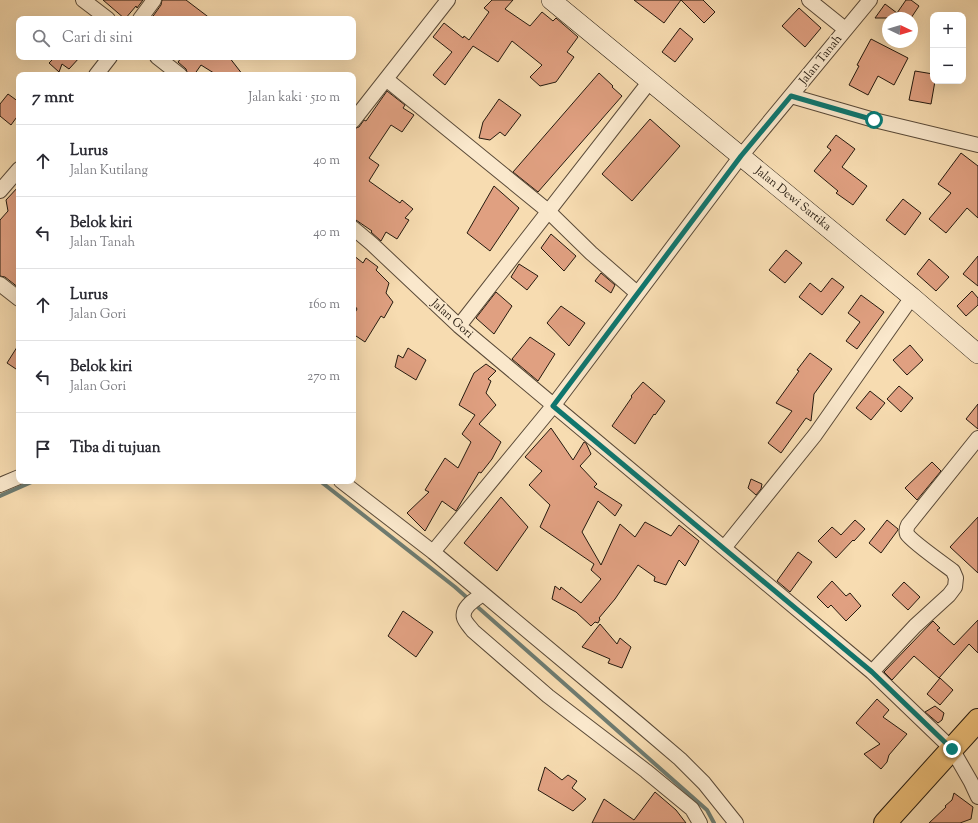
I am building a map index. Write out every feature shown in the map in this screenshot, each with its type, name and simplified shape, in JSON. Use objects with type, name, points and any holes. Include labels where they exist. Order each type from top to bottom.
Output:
[{"type":"main road","name":"Jalan Dewi Sartika","points":[[551,0],[912,297],[978,354]]},
{"type":"main road","points":[[885,823],[978,720]]},
{"type":"street","points":[[83,0],[104,16]]},
{"type":"street","points":[[142,16],[154,0]]},
{"type":"street","points":[[356,117],[448,0]]},
{"type":"street","points":[[809,0],[845,29]]},
{"type":"street","name":"Jalan Tanah","points":[[741,156],[870,0]]},
{"type":"street","points":[[98,72],[108,60]]},
{"type":"street","points":[[161,60],[176,72]]},
{"type":"street","points":[[386,79],[548,211],[637,293]]},
{"type":"street","points":[[459,326],[650,81]]},
{"type":"street","points":[[791,96],[874,120],[978,145]]},
{"type":"street","points":[[432,552],[553,406],[741,156]]},
{"type":"street","points":[[0,191],[16,172]]},
{"type":"street","name":"Jalan Gori","points":[[356,231],[459,326],[872,672],[952,749],[978,797]]},
{"type":"street","points":[[0,284],[16,297]]},
{"type":"street","points":[[724,548],[815,435],[912,297]]},
{"type":"street","points":[[872,672],[916,626],[949,595],[955,587],[956,578],[953,571],[914,541],[907,534],[907,529],[908,524],[978,438]]},
{"type":"street","points":[[0,485],[16,478]]},
{"type":"street","points":[[345,484],[432,552],[481,595],[640,724],[680,759],[704,783],[736,823]]},
{"type":"street","points":[[481,595],[466,607],[463,617],[473,631],[548,696],[646,771],[692,809],[700,823]]},
{"type":"building","points":[[103,0],[143,0],[137,8],[136,6],[128,16],[122,16]]},
{"type":"building","points":[[162,0],[186,0],[207,16],[153,16],[161,5]]},
{"type":"building","points":[[492,0],[513,0],[505,9],[530,26],[542,12],[553,21],[556,18],[578,37],[567,52],[574,57],[556,82],[540,86],[530,77],[542,65],[512,41],[498,62],[473,46],[445,85],[433,75],[452,52],[433,37],[444,23],[463,38],[464,36],[469,40],[489,12],[484,8]]},
{"type":"building","points":[[634,0],[681,0],[664,23]]},
{"type":"building","points":[[681,0],[703,0],[715,12],[704,23]]},
{"type":"building","points":[[906,0],[911,0],[919,6],[915,12],[898,12]]},
{"type":"building","points":[[885,4],[896,12],[882,12],[882,18],[875,18]]},
{"type":"building","points":[[799,8],[821,28],[805,47],[782,26]]},
{"type":"building","points":[[680,28],[693,39],[675,62],[662,52]]},
{"type":"building","points":[[871,39],[882,45],[882,48],[889,48],[908,58],[894,85],[878,76],[868,95],[849,85],[859,66],[857,65]]},
{"type":"building","points":[[52,60],[77,60],[69,69],[62,64],[59,72],[49,63]]},
{"type":"building","points":[[180,60],[231,60],[241,72],[212,72],[201,65],[196,72],[187,72],[186,69],[178,62]]},
{"type":"building","points":[[915,71],[930,74],[930,84],[934,84],[931,104],[909,100]]},
{"type":"building","points":[[599,73],[622,96],[538,192],[513,172]]},
{"type":"building","points":[[387,91],[405,105],[403,108],[414,115],[402,132],[391,125],[369,158],[379,165],[369,181],[400,203],[402,200],[413,209],[405,218],[409,220],[397,239],[386,232],[381,241],[371,232],[372,231],[356,220],[356,128],[359,127],[364,120],[366,121]]},
{"type":"building","points":[[8,94],[16,100],[16,118],[11,125],[0,116],[0,104]]},
{"type":"building","points":[[499,99],[521,115],[505,136],[500,132],[490,140],[479,138],[483,122]]},
{"type":"building","points":[[650,119],[680,146],[632,201],[602,174]]},
{"type":"building","points":[[836,135],[855,149],[842,167],[867,186],[853,205],[836,193],[838,191],[814,171],[831,150],[827,147]]},
{"type":"building","points":[[961,153],[978,166],[978,218],[967,208],[946,233],[929,219],[951,193],[938,184]]},
{"type":"building","points":[[494,186],[519,208],[490,251],[467,233]]},
{"type":"building","points":[[16,189],[16,286],[5,277],[0,276],[0,220],[8,211],[6,200]]},
{"type":"building","points":[[903,199],[921,213],[905,235],[886,220]]},
{"type":"building","points":[[551,234],[576,256],[564,271],[541,248]]},
{"type":"building","points":[[786,250],[802,263],[785,283],[769,270]]},
{"type":"building","points":[[978,256],[978,286],[963,274]]},
{"type":"building","points":[[356,257],[363,263],[366,258],[378,267],[376,270],[389,283],[386,293],[393,302],[384,318],[381,316],[365,342],[356,336]]},
{"type":"building","points":[[929,259],[949,277],[936,291],[917,274]]},
{"type":"building","points":[[519,264],[538,276],[527,290],[511,277]]},
{"type":"building","points":[[601,273],[615,285],[611,293],[595,281]]},
{"type":"building","points":[[832,278],[844,287],[822,315],[799,297],[810,283],[821,292]]},
{"type":"building","points":[[972,291],[978,298],[978,305],[966,316],[957,306]]},
{"type":"building","points":[[496,292],[512,306],[494,334],[476,318]]},
{"type":"building","points":[[861,295],[884,312],[857,349],[846,341],[860,322],[848,313]]},
{"type":"building","points":[[561,306],[585,323],[569,346],[547,323]]},
{"type":"building","points":[[530,337],[555,354],[538,381],[512,359]]},
{"type":"building","points":[[910,345],[923,360],[907,375],[893,360]]},
{"type":"building","points":[[408,348],[426,360],[416,380],[395,367],[398,355],[403,358]]},
{"type":"building","points":[[16,349],[16,369],[7,363]]},
{"type":"building","points":[[810,353],[832,369],[814,394],[811,421],[806,418],[781,453],[768,443],[792,411],[776,403]]},
{"type":"building","points":[[486,364],[496,371],[488,379],[491,381],[486,393],[496,405],[479,424],[501,442],[492,459],[481,473],[479,472],[456,511],[442,501],[425,531],[407,513],[429,492],[425,490],[445,458],[458,468],[471,442],[462,434],[475,415],[459,405],[474,373]]},
{"type":"building","points":[[643,382],[665,401],[655,415],[654,414],[635,444],[612,426],[632,397],[631,396]]},
{"type":"building","points":[[899,386],[913,398],[901,412],[887,399]]},
{"type":"building","points":[[870,391],[885,403],[871,420],[856,408]]},
{"type":"building","points":[[978,404],[978,429],[966,419]]},
{"type":"building","points":[[551,428],[573,460],[584,442],[586,443],[591,454],[580,466],[597,484],[594,487],[622,505],[615,516],[598,501],[582,532],[601,565],[620,524],[635,537],[645,522],[671,536],[679,525],[699,541],[685,566],[679,560],[666,585],[654,581],[655,577],[638,565],[615,599],[599,618],[598,623],[595,622],[591,626],[576,612],[552,599],[555,586],[560,590],[561,587],[581,603],[601,579],[591,570],[594,564],[540,527],[550,505],[529,485],[542,471],[525,457]]},
{"type":"building","points":[[932,462],[941,471],[917,500],[905,488]]},
{"type":"building","points":[[751,479],[762,484],[761,489],[756,495],[748,488]]},
{"type":"building","points":[[501,497],[528,527],[497,571],[464,543]]},
{"type":"building","points":[[978,517],[978,573],[950,547]]},
{"type":"building","points":[[855,520],[865,529],[836,558],[818,541],[832,527],[841,535]]},
{"type":"building","points":[[887,520],[898,530],[881,553],[869,543]]},
{"type":"building","points":[[798,552],[812,562],[790,592],[777,581]]},
{"type":"building","points":[[832,581],[846,596],[850,593],[861,606],[846,621],[831,605],[828,608],[817,597]]},
{"type":"building","points":[[904,582],[920,597],[908,610],[892,595]]},
{"type":"building","points":[[403,611],[433,632],[416,657],[388,636]]},
{"type":"building","points":[[978,620],[978,653],[969,644],[939,678],[914,656],[892,680],[884,672],[933,621],[940,628],[937,630],[954,645]]},
{"type":"building","points":[[600,624],[617,644],[620,638],[631,647],[622,668],[608,663],[610,659],[582,647]]},
{"type":"building","points":[[940,678],[953,690],[940,705],[927,694]]},
{"type":"building","points":[[877,699],[889,710],[883,717],[907,734],[889,755],[887,762],[881,769],[864,754],[880,744],[856,723]]},
{"type":"building","points":[[935,706],[944,713],[942,720],[938,723],[925,712]]},
{"type":"building","points":[[545,767],[562,780],[568,775],[577,781],[572,788],[586,799],[573,811],[538,790]]},
{"type":"building","points":[[655,792],[676,810],[686,823],[592,823],[604,799],[634,820]]},
{"type":"building","points":[[954,793],[973,807],[971,819],[960,823],[929,823],[952,800]]},
{"type":"waterway","points":[[0,496],[27,484]]},
{"type":"waterway","points":[[324,484],[455,587],[707,810],[714,823]]},
{"type":"route","points":[[874,120],[791,96],[741,156],[553,406],[872,672],[952,749]]}]
